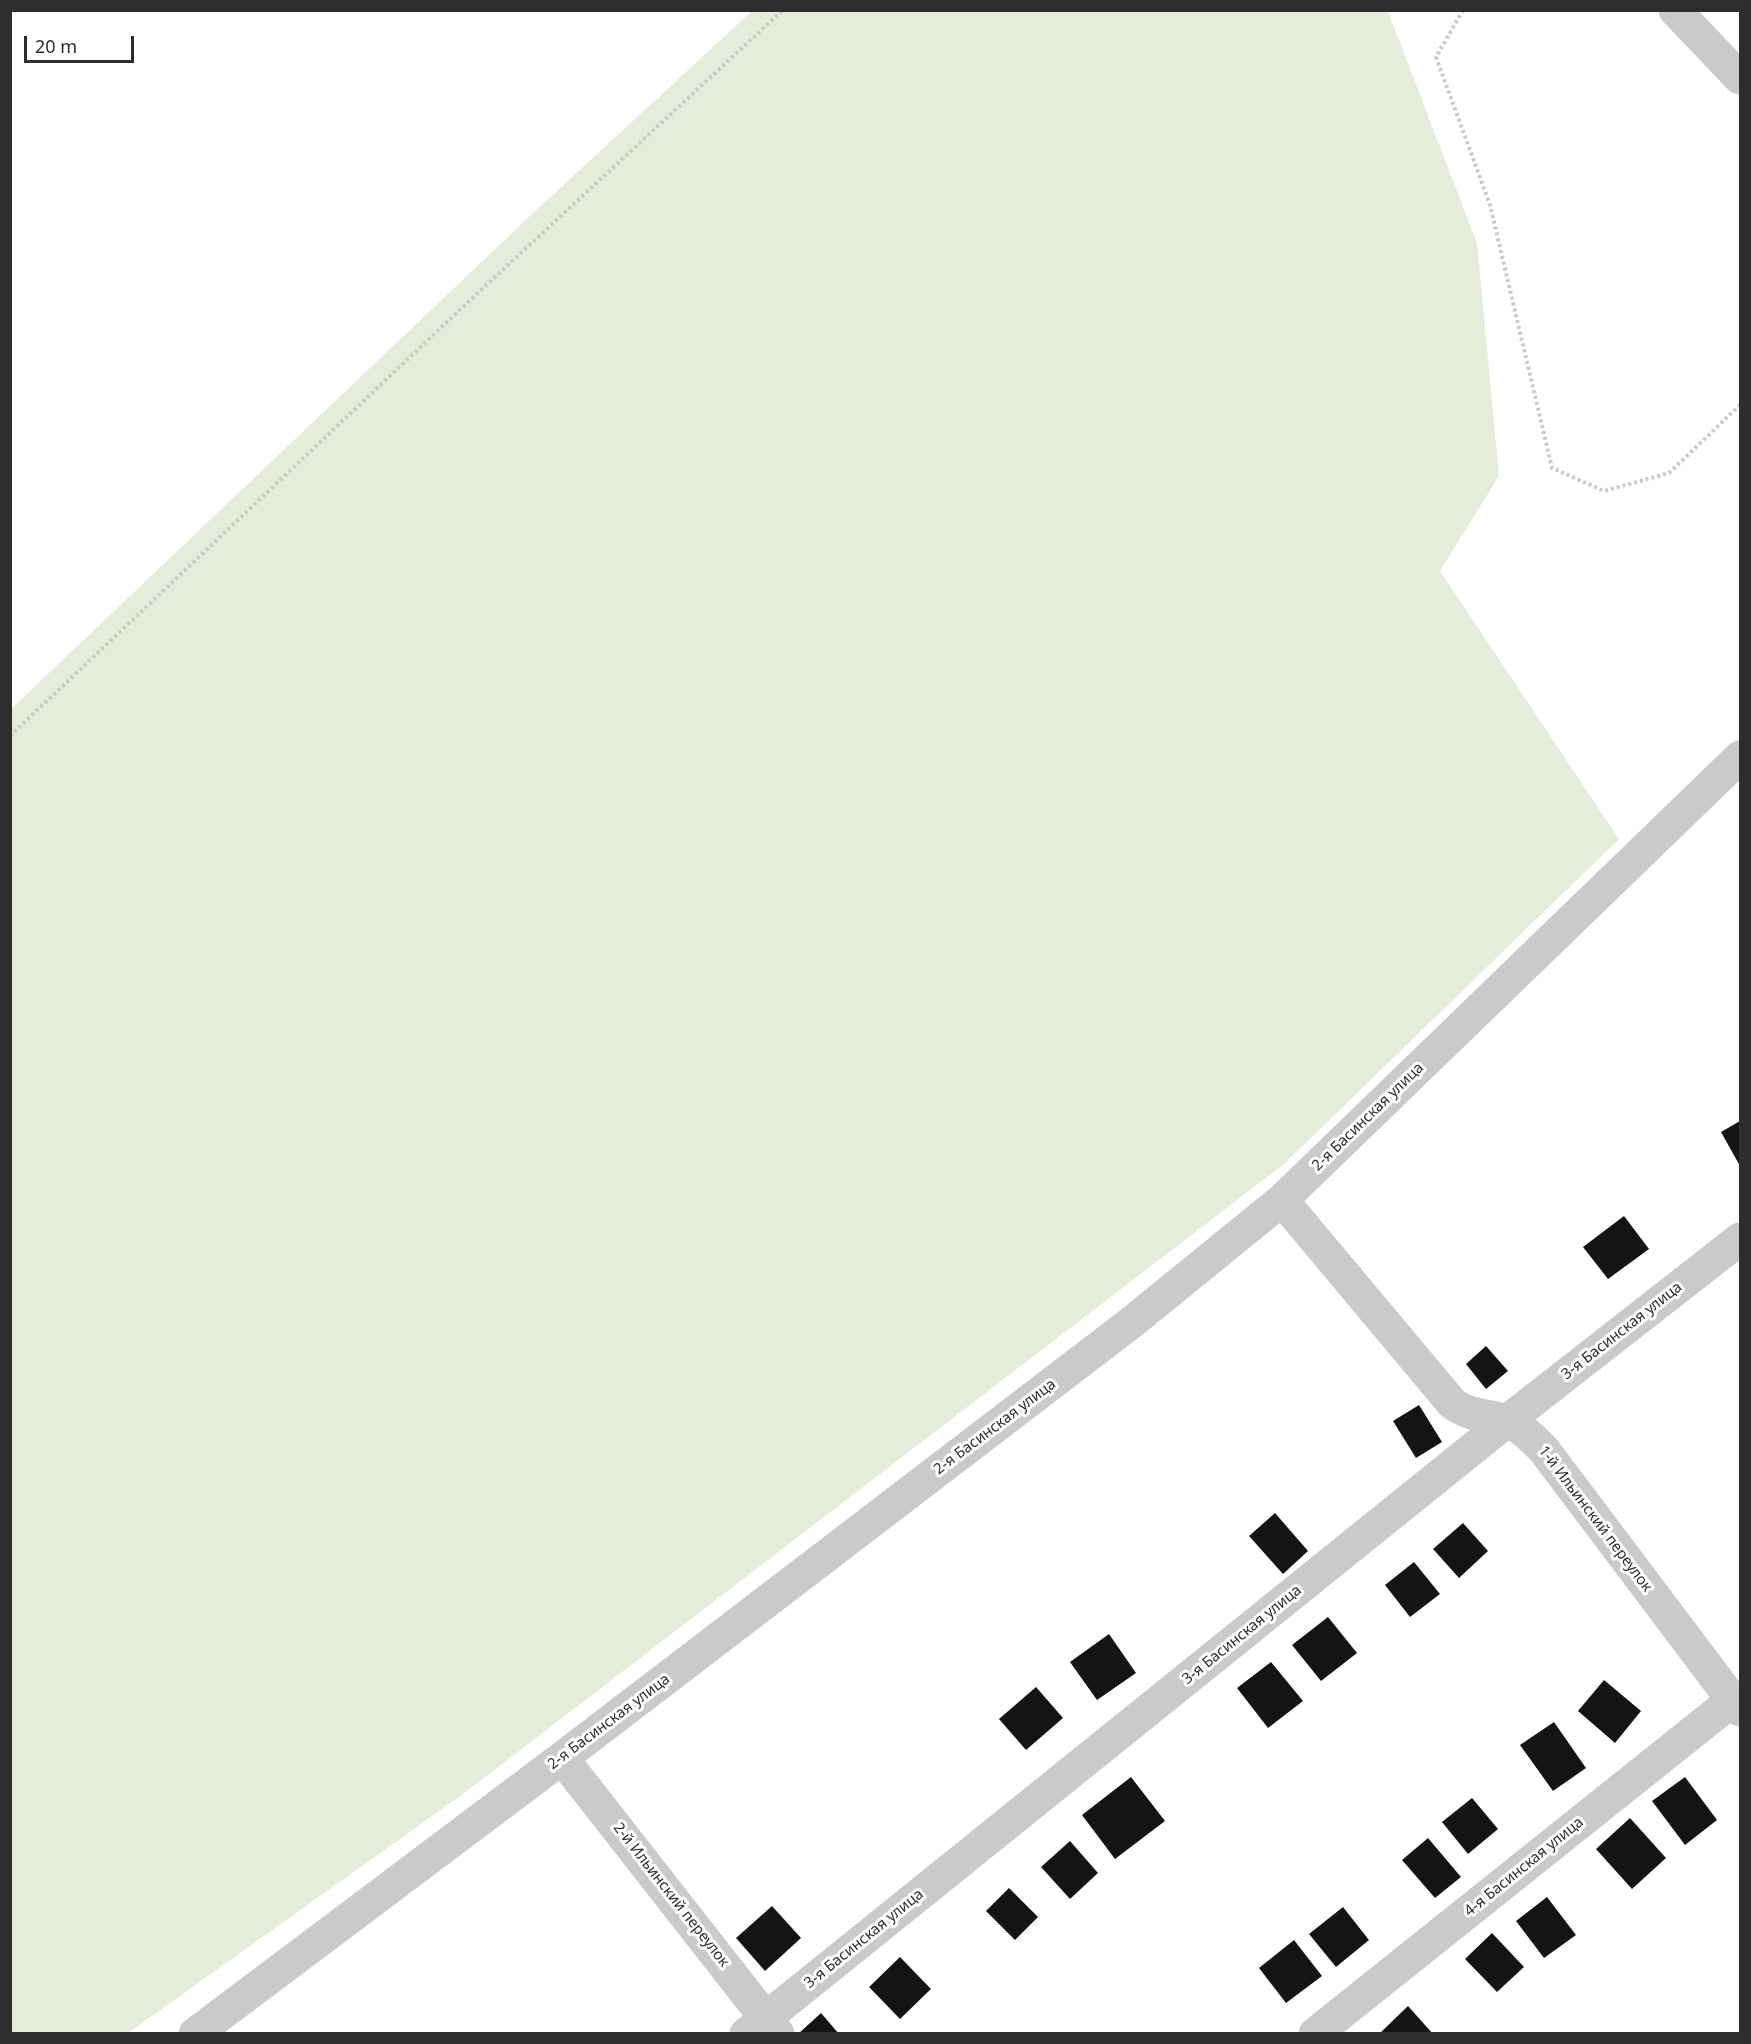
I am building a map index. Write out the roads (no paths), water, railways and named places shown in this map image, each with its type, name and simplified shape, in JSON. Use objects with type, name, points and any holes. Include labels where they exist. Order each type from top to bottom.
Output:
[{"type":"street","points":[[1675,10],[1740,78]]},
{"type":"street","name":"2-я Басинская улица","points":[[195,2034],[562,1758],[1122,1330],[1282,1200],[1740,757]]},
{"type":"street","name":"1-й Ильинский переулок","points":[[1282,1200],[1452,1403],[1463,1411],[1507,1421],[1529,1434],[1544,1450],[1737,1705]]},
{"type":"street","name":"3-я Басинская улица","points":[[764,2028],[1507,1421],[1740,1239]]},
{"type":"street","name":"4-я Басинская улица","points":[[1315,2034],[1737,1705]]},
{"type":"street","name":"2-й Ильинский переулок","points":[[562,1758],[764,2028]]}]
